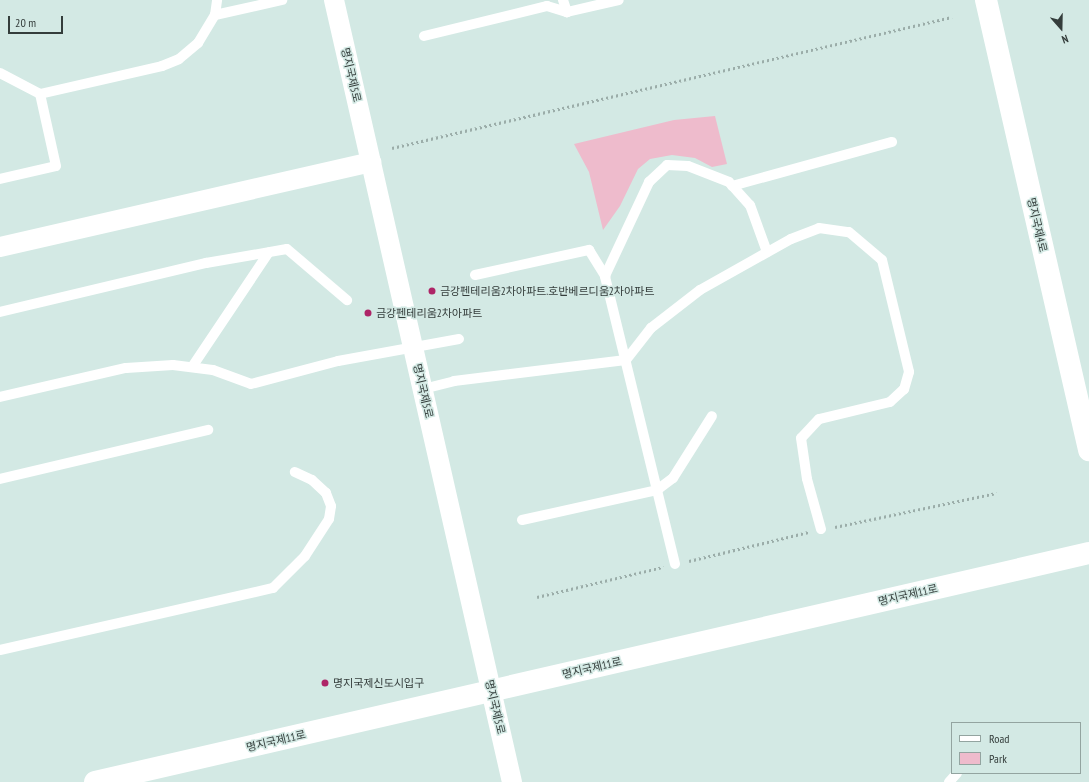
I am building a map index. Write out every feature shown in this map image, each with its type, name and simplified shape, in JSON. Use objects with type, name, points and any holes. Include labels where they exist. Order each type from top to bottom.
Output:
[{"type":"main road","name":"명지국제4로","points":[[986,0],[1089,450]]},
{"type":"main road","name":"명지국제11로","points":[[95,782],[492,692],[1089,553]]},
{"type":"street","name":"명지국제5로","points":[[334,0],[512,782]]},
{"type":"street","points":[[0,247],[371,162]]},
{"type":"lane","points":[[0,73],[40,94],[162,66],[180,59],[198,43],[215,14],[217,0]]},
{"type":"lane","points":[[215,14],[282,0]]},
{"type":"lane","points":[[563,0],[566,12]]},
{"type":"lane","points":[[424,36],[547,6],[566,12],[619,0]]},
{"type":"lane","points":[[0,179],[56,166],[40,94]]},
{"type":"lane","points":[[732,186],[892,142]]},
{"type":"lane","points":[[605,276],[649,182],[667,165],[688,166],[732,186],[750,205],[767,252]]},
{"type":"lane","points":[[423,389],[454,381],[626,360],[651,328],[683,302],[767,252],[819,228],[849,232],[868,244],[882,260],[906,352],[909,372],[904,389],[890,402],[819,419],[801,438],[807,479],[821,530]]},
{"type":"lane","points":[[0,312],[286,249],[346,300]]},
{"type":"lane","points":[[475,275],[589,250],[605,276],[675,564]]},
{"type":"lane","points":[[192,367],[269,252]]},
{"type":"lane","points":[[0,398],[126,368],[192,367],[213,370],[251,384],[413,346],[458,339]]},
{"type":"lane","points":[[522,520],[657,490],[674,478],[712,416]]},
{"type":"lane","points":[[0,479],[208,430]]},
{"type":"lane","points":[[0,650],[273,588],[305,556],[329,519],[331,506],[326,493],[312,480],[295,472]]},
{"type":"lane","points":[[949,782],[956,774]]},
{"type":"path","points":[[392,148],[952,17]]},
{"type":"path","points":[[537,597],[675,564]]},
{"type":"green space","points":[[715,116],[727,164],[712,167],[695,158],[672,155],[650,159],[638,169],[620,206],[603,230],[589,172],[574,144],[674,120]]},
{"type":"place","name":"금강펜테리움2차아파트.호반베르디움2차아파트","points":[[432,291]]},
{"type":"place","name":"금강펜테리움2차아파트","points":[[368,313]]},
{"type":"place","name":"명지국제신도시입구","points":[[325,683]]}]
